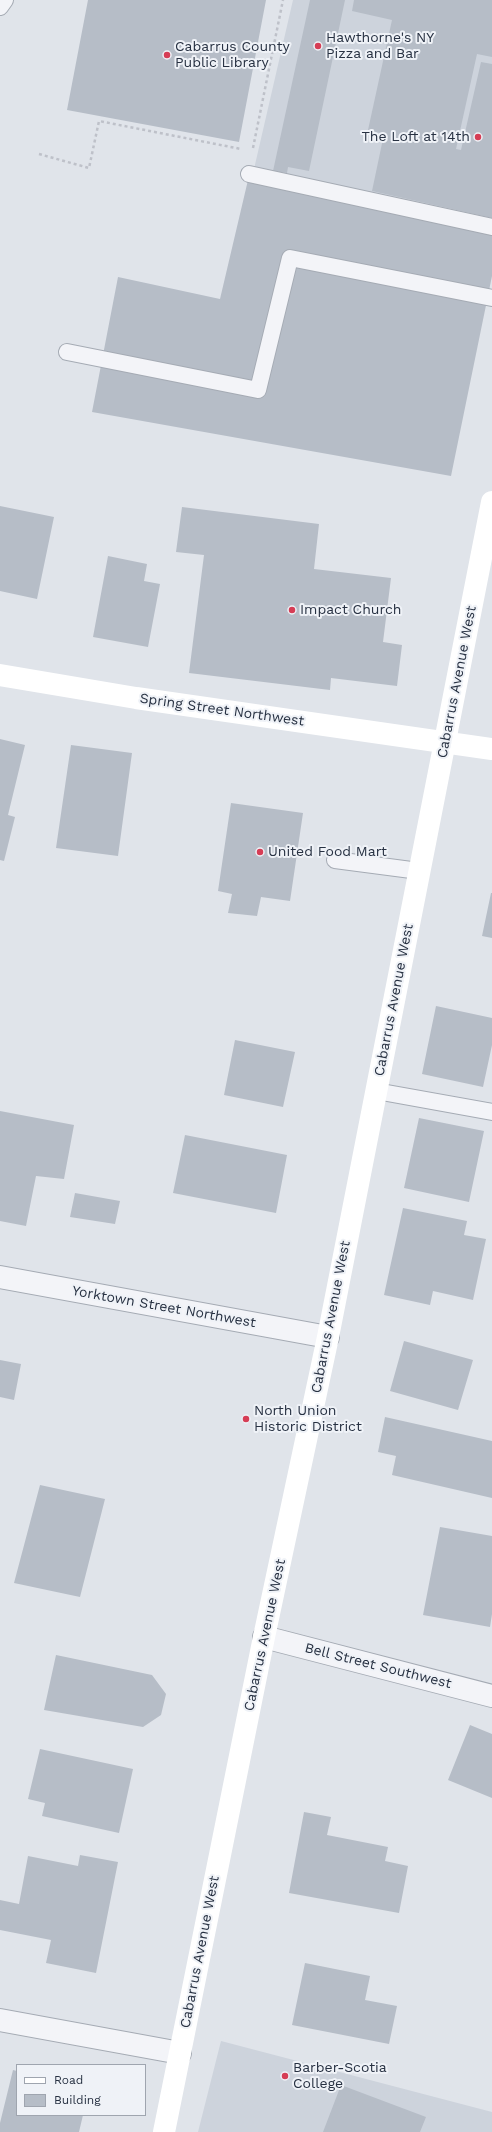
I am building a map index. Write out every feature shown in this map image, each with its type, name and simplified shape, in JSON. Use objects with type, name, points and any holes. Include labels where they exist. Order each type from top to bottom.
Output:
[{"type":"main road","name":"Cabarrus Avenue West","points":[[164,2132],[264,1637],[328,1337],[492,502]]},
{"type":"main road","name":"Spring Street Northwest","points":[[0,675],[136,698],[492,749]]},
{"type":"street","name":"Yorktown Street Northwest","points":[[0,1278],[328,1337]]},
{"type":"street","name":"Bell Street Southwest","points":[[264,1637],[492,1696]]},
{"type":"street","points":[[0,2020],[180,2053]]},
{"type":"lane","points":[[0,8],[5,0]]},
{"type":"lane","points":[[249,174],[492,227]]},
{"type":"lane","points":[[67,352],[258,390],[290,258],[492,298]]},
{"type":"lane","points":[[335,860],[419,872]]},
{"type":"lane","points":[[376,1092],[492,1112]]},
{"type":"path","points":[[249,174],[283,0]]},
{"type":"path","points":[[39,154],[89,168],[100,121],[253,152]]},
{"type":"shaded area","points":[[293,0],[492,0],[492,221],[254,169]]},
{"type":"shaded area","name":"Barber-Scotia College","points":[[221,2041],[492,2112],[492,2132],[198,2132]]},
{"type":"building","name":"Cabarrus County Public Library","points":[[88,0],[266,0],[239,142],[67,110]]},
{"type":"building","points":[[310,0],[345,0],[309,171],[288,167],[287,173],[273,171]]},
{"type":"building","points":[[354,0],[492,0],[492,57],[477,54],[456,149],[461,150],[481,62],[492,64],[492,218],[372,191],[384,134],[368,130],[392,20],[352,11]]},
{"type":"building","points":[[248,180],[492,233],[492,276],[451,476],[92,412],[118,277],[220,299]]},
{"type":"building","points":[[0,506],[54,517],[37,599],[0,591]]},
{"type":"building","name":"Impact Church","points":[[182,507],[319,524],[314,569],[391,578],[383,642],[402,645],[397,686],[331,678],[330,690],[189,673],[204,555],[176,552]]},
{"type":"building","points":[[108,556],[147,564],[144,581],[160,584],[148,647],[93,637]]},
{"type":"building","points":[[0,739],[25,745],[8,815],[15,817],[4,861],[0,860]]},
{"type":"building","points":[[71,745],[132,753],[118,856],[56,848]]},
{"type":"building","name":"United Food Mart","points":[[231,803],[303,813],[290,901],[261,897],[257,916],[228,913],[232,894],[218,891]]},
{"type":"building","points":[[492,893],[492,938],[482,936]]},
{"type":"building","points":[[436,1006],[492,1018],[492,1045],[483,1087],[422,1074]]},
{"type":"building","points":[[235,1040],[295,1052],[283,1107],[224,1095]]},
{"type":"building","points":[[0,1111],[74,1125],[64,1179],[36,1176],[26,1226],[0,1221]]},
{"type":"building","points":[[419,1118],[484,1131],[469,1202],[404,1188]]},
{"type":"building","points":[[185,1135],[287,1155],[276,1213],[173,1193]]},
{"type":"building","points":[[75,1193],[120,1201],[115,1224],[70,1217]]},
{"type":"building","points":[[403,1208],[467,1221],[464,1235],[486,1239],[473,1300],[433,1291],[430,1305],[384,1295]]},
{"type":"building","points":[[404,1341],[473,1360],[458,1410],[390,1391]]},
{"type":"building","points":[[0,1360],[21,1364],[14,1400],[0,1397]]},
{"type":"building","points":[[385,1417],[492,1441],[492,1498],[392,1475],[396,1456],[378,1452]]},
{"type":"building","points":[[40,1485],[105,1499],[80,1597],[14,1583]]},
{"type":"building","points":[[440,1527],[492,1536],[492,1614],[490,1627],[423,1615]]},
{"type":"building","points":[[56,1655],[152,1675],[166,1694],[161,1715],[143,1727],[44,1710]]},
{"type":"building","points":[[470,1725],[492,1734],[492,1798],[448,1780]]},
{"type":"building","points":[[40,1749],[133,1769],[119,1833],[42,1816],[45,1803],[28,1799]]},
{"type":"building","points":[[304,1812],[331,1817],[327,1835],[388,1847],[385,1861],[408,1866],[399,1913],[289,1893]]},
{"type":"building","points":[[80,1855],[118,1862],[96,1973],[46,1963],[51,1940],[0,1930],[0,1900],[19,1904],[28,1856],[78,1866]]},
{"type":"building","points":[[305,1963],[370,1976],[365,2000],[397,2006],[389,2044],[292,2025]]},
{"type":"building","points":[[13,2070],[16,2071],[16,2116],[83,2116],[79,2132],[0,2132],[0,2123]]},
{"type":"building","points":[[341,2085],[426,2117],[420,2132],[323,2132]]},
{"type":"place","name":"Hawthorne's NY Pizza and Bar","points":[[318,46]]},
{"type":"place","name":"Cabarrus County Public Library","points":[[167,55]]},
{"type":"place","name":"The Loft at 14th","points":[[478,137]]},
{"type":"place","name":"Impact Church","points":[[292,610]]},
{"type":"place","name":"United Food Mart","points":[[260,852]]},
{"type":"place","name":"North Union Historic District","points":[[246,1419]]},
{"type":"place","name":"Barber-Scotia College","points":[[285,2076]]}]
